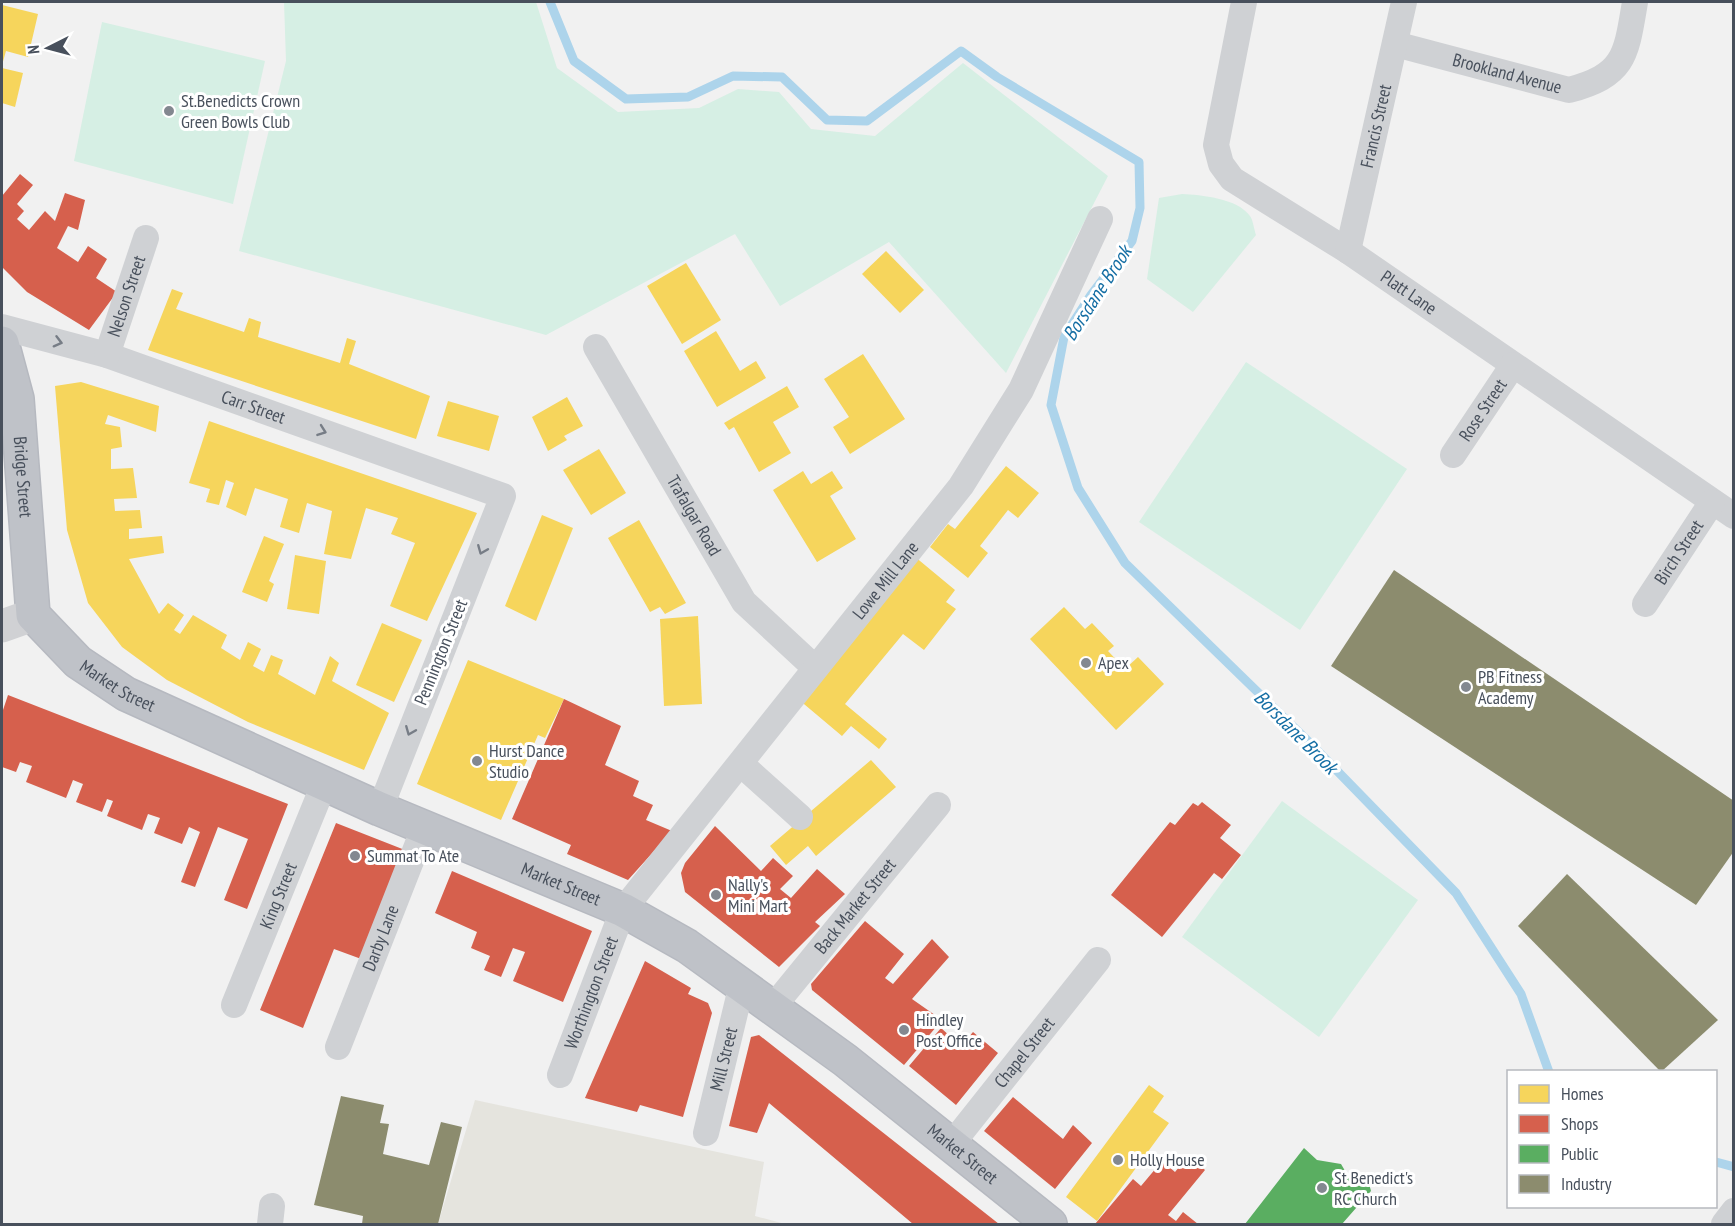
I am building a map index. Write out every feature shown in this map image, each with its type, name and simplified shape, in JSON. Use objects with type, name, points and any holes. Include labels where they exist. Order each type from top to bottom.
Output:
[{"type":"highway","name":"Bridge Street","points":[[2,343],[17,399],[33,615]]},
{"type":"highway","name":"Market Street","points":[[33,615],[78,662],[126,694],[380,809],[623,910],[687,946],[773,1006],[1050,1224]]},
{"type":"street","name":"Platt Lane","points":[[1244,2],[1216,145],[1221,164],[1232,179],[1348,251],[1723,509]]},
{"type":"street","name":"Francis Street","points":[[1348,251],[1404,2]]},
{"type":"street","name":"Brookland Avenue","points":[[1395,44],[1569,90],[1596,83],[1618,66],[1630,34],[1635,2]]},
{"type":"street","name":"Lowe Mill Lane","points":[[623,910],[741,764],[814,667],[961,486],[1021,390],[1100,219]]},
{"type":"street","name":"Nelson Street","points":[[107,355],[146,238]]},
{"type":"street","name":"Carr Street","points":[[2,327],[107,355],[503,496]]},
{"type":"street","name":"Trafalgar Road","points":[[596,347],[744,602],[814,667]]},
{"type":"street","name":"Rose Street","points":[[1453,455],[1513,364]]},
{"type":"street","name":"Pennington Street","points":[[380,809],[503,496]]},
{"type":"street","name":"Birch Street","points":[[1645,604],[1723,509]]},
{"type":"street","points":[[2,626],[33,615]]},
{"type":"street","points":[[741,764],[801,817]]},
{"type":"street","name":"King Street","points":[[234,1005],[324,784]]},
{"type":"street","name":"Back Market Street","points":[[773,1006],[938,805]]},
{"type":"street","name":"Darby Lane","points":[[338,1047],[424,828]]},
{"type":"street","name":"Worthington Street","points":[[560,1075],[623,910]]},
{"type":"street","name":"Chapel Street","points":[[951,1145],[1098,960]]},
{"type":"street","name":"Mill Street","points":[[706,1133],[742,984]]},
{"type":"street","points":[[1724,1224],[1734,1211]]},
{"type":"shaded area","points":[[475,1100],[764,1162],[755,1216],[785,1224],[438,1224]]},
{"type":"green space","points":[[284,2],[536,2],[557,68],[618,112],[699,108],[738,89],[779,92],[811,129],[875,136],[963,63],[1108,176],[1006,373],[889,242],[780,306],[735,234],[546,335],[239,251],[286,61]]},
{"type":"green space","name":"St.Benedicts Crown Green Bowls Club","points":[[102,22],[265,61],[233,204],[74,161]]},
{"type":"green space","points":[[1182,194],[1199,195],[1237,205],[1250,216],[1256,235],[1193,312],[1147,279],[1159,198]]},
{"type":"green space","points":[[1246,362],[1407,469],[1300,630],[1139,522]]},
{"type":"green space","points":[[1282,801],[1418,900],[1319,1037],[1182,937]]},
{"type":"building: Homes","points":[[2,5],[38,14],[28,57],[6,51],[2,65]]},
{"type":"building: Homes","points":[[2,68],[23,73],[15,107],[2,103]]},
{"type":"building: Homes","points":[[886,251],[924,290],[900,313],[862,274]]},
{"type":"building: Homes","points":[[686,263],[721,320],[682,344],[647,286]]},
{"type":"building: Homes","points":[[172,289],[183,293],[176,309],[244,332],[249,318],[261,322],[258,337],[340,363],[347,338],[356,341],[349,364],[430,396],[416,439],[148,350]]},
{"type":"building: Homes","points":[[716,331],[740,371],[756,361],[766,378],[717,407],[684,351]]},
{"type":"building: Homes","points":[[863,354],[905,419],[850,454],[833,427],[849,417],[824,379]]},
{"type":"building: Homes","points":[[81,382],[159,406],[156,432],[108,415],[105,424],[120,427],[122,447],[111,449],[111,469],[133,468],[137,498],[114,499],[115,511],[140,510],[142,528],[129,529],[129,539],[162,536],[164,553],[129,559],[159,614],[168,603],[184,615],[174,630],[180,634],[193,615],[227,635],[221,648],[240,660],[248,642],[261,649],[253,666],[264,672],[271,655],[283,660],[278,674],[315,695],[330,656],[339,663],[332,681],[389,713],[364,770],[248,722],[167,680],[122,647],[88,603],[67,530],[55,386]]},
{"type":"building: Homes","points":[[787,386],[799,407],[773,422],[791,453],[759,472],[734,427],[729,430],[724,423]]},
{"type":"building: Homes","points":[[567,397],[583,426],[564,436],[567,440],[548,451],[532,417]]},
{"type":"building: Homes","points":[[448,401],[499,416],[489,451],[437,436]]},
{"type":"building: Homes","points":[[209,421],[477,513],[427,621],[390,606],[415,543],[391,534],[398,518],[366,508],[351,559],[324,554],[332,511],[307,503],[299,533],[280,527],[288,499],[255,488],[246,516],[226,507],[234,483],[226,480],[219,505],[206,502],[210,489],[189,483]]},
{"type":"building: Homes","points":[[599,449],[626,493],[591,515],[563,470]]},
{"type":"building: Homes","points":[[1006,466],[1039,493],[1018,518],[1008,510],[980,546],[988,553],[968,578],[930,547],[948,524],[955,529]]},
{"type":"building: Homes","points":[[803,471],[811,484],[832,471],[843,488],[830,496],[856,539],[817,562],[773,490]]},
{"type":"building: Homes","points":[[542,515],[573,528],[536,621],[505,606]]},
{"type":"building: Homes","points":[[639,520],[686,603],[665,614],[660,607],[650,612],[608,538]]},
{"type":"building: Homes","points":[[264,536],[284,544],[269,581],[274,584],[267,602],[242,592]]},
{"type":"building: Homes","points":[[295,555],[326,561],[319,614],[287,609]]},
{"type":"building: Homes","points":[[914,556],[955,590],[946,602],[956,609],[924,650],[903,634],[845,704],[887,739],[879,749],[851,726],[842,736],[798,699]]},
{"type":"building: Homes","name":"Apex","points":[[1064,607],[1085,629],[1092,623],[1114,646],[1108,651],[1125,669],[1138,657],[1164,684],[1116,730],[1030,639]]},
{"type":"building: Homes","points":[[698,616],[702,704],[664,706],[660,619]]},
{"type":"building: Homes","points":[[382,623],[422,640],[394,702],[356,685]]},
{"type":"building: Homes","name":"Hurst Dance Studio","points":[[468,660],[564,699],[545,738],[538,735],[501,820],[417,784]]},
{"type":"building: Homes","points":[[871,760],[896,787],[816,856],[808,846],[786,865],[770,846]]},
{"type":"building: Homes","name":"Holly House","points":[[1149,1085],[1164,1096],[1153,1112],[1169,1123],[1097,1221],[1066,1197]]},
{"type":"building: Shops","points":[[20,174],[33,185],[17,204],[24,211],[17,219],[29,230],[45,211],[55,221],[65,193],[85,200],[78,230],[68,226],[57,248],[78,262],[88,246],[107,259],[96,278],[117,292],[89,330],[27,292],[2,267],[2,196]]},
{"type":"building: Shops","points":[[8,695],[288,804],[247,909],[224,900],[248,839],[218,827],[195,887],[181,882],[200,832],[189,827],[182,844],[154,833],[160,818],[148,814],[142,830],[107,816],[113,801],[107,799],[102,812],[76,802],[83,784],[73,780],[66,798],[26,782],[32,766],[20,762],[16,772],[2,767],[2,713]]},
{"type":"building: Shops","points":[[564,699],[621,726],[605,765],[639,781],[633,796],[653,805],[646,820],[672,831],[628,880],[567,854],[571,845],[512,819]]},
{"type":"building: Shops","points":[[1202,802],[1231,825],[1220,838],[1241,855],[1222,879],[1214,873],[1162,937],[1111,895],[1170,822],[1175,825],[1193,803],[1198,806]]},
{"type":"building: Shops","points":[[336,823],[410,852],[364,960],[334,949],[303,1028],[260,1010]]},
{"type":"building: Shops","points":[[715,826],[761,871],[773,858],[793,876],[780,889],[791,898],[817,869],[845,894],[815,922],[820,926],[779,967],[685,892],[681,873],[685,863]]},
{"type":"building: Shops","points":[[452,871],[592,931],[563,1002],[513,981],[525,952],[513,948],[501,977],[484,970],[490,956],[471,948],[477,932],[435,913]]},
{"type":"building: Shops","points":[[865,921],[904,954],[885,978],[893,984],[932,939],[949,957],[912,999],[942,1020],[904,1065],[812,990],[811,984]]},
{"type":"building: Shops","points":[[645,961],[691,988],[688,994],[708,1003],[712,1013],[683,1117],[640,1105],[637,1112],[585,1098]]},
{"type":"building: Shops","points":[[941,1028],[961,1046],[973,1032],[998,1053],[956,1105],[909,1066]]},
{"type":"building: Shops","points":[[759,1035],[999,1224],[913,1224],[769,1103],[757,1133],[729,1126],[751,1037]]},
{"type":"building: Shops","points":[[1013,1097],[1063,1139],[1073,1125],[1092,1143],[1055,1189],[984,1131]]},
{"type":"building: Shops","points":[[1189,1155],[1205,1170],[1168,1215],[1176,1221],[1183,1212],[1198,1224],[1095,1224],[1133,1179],[1141,1186],[1162,1161],[1175,1172]]},
{"type":"building: Public","name":"St Benedict's RC Church","points":[[1304,1148],[1317,1160],[1341,1164],[1351,1181],[1356,1178],[1368,1180],[1371,1191],[1342,1224],[1245,1224]]},
{"type":"building: Industry","points":[[1394,570],[1734,801],[1734,851],[1696,905],[1331,666]]},
{"type":"building: Industry","points":[[1567,874],[1718,1020],[1663,1070],[1659,1070],[1518,926]]},
{"type":"building: Industry","points":[[341,1096],[384,1105],[380,1123],[389,1124],[383,1154],[429,1165],[441,1122],[462,1127],[438,1224],[362,1224],[363,1216],[314,1205]]},
{"type":"waterway","name":"Borsdane Brook","points":[[550,2],[574,61],[626,99],[688,97],[733,76],[782,77],[827,120],[867,121],[961,51],[997,77],[1139,162],[1140,208],[1132,241],[1091,295],[1064,337],[1051,405],[1078,488],[1125,563],[1310,743],[1456,893],[1521,994],[1548,1070]]},
{"type":"waterway","name":"Borsdane Brook","points":[[1717,1162],[1734,1167]]},
{"type":"place","name":"St.Benedicts Crown Green Bowls Club","points":[[169,111]]},
{"type":"place","name":"Apex","points":[[1086,663]]},
{"type":"place","name":"PB Fitness Academy","points":[[1466,687]]},
{"type":"place","name":"Hurst Dance Studio","points":[[477,761]]},
{"type":"place","name":"Summat To Ate","points":[[355,856]]},
{"type":"place","name":"Nally's Mini Mart","points":[[716,895]]},
{"type":"place","name":"Hindley Post Office","points":[[904,1030]]},
{"type":"place","name":"Holly House","points":[[1118,1160]]},
{"type":"place","name":"St Benedict's RC Church","points":[[1322,1188]]}]
